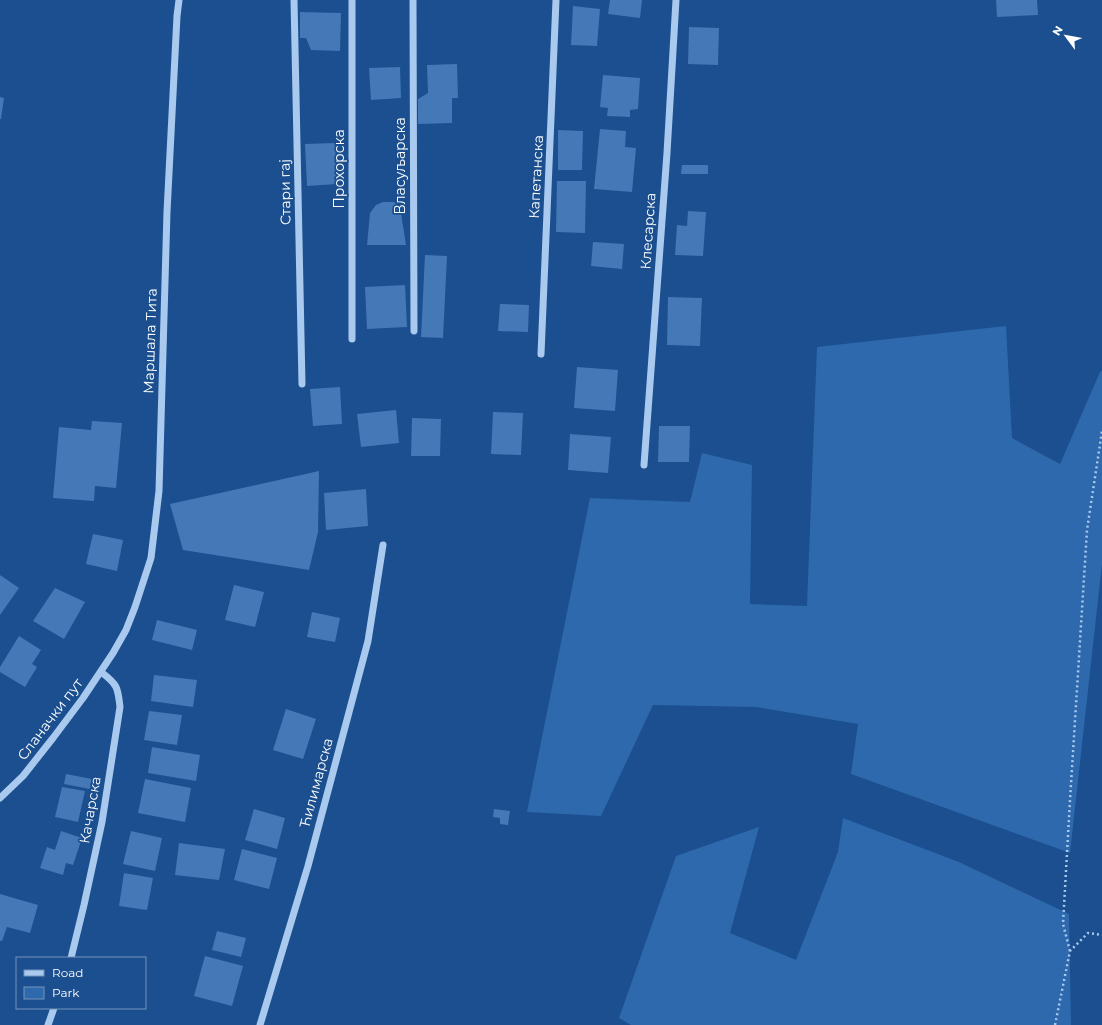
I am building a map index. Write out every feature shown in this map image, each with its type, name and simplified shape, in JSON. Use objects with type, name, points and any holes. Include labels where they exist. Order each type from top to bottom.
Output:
[{"type":"street","name":"Маршала Тита","points":[[101,672],[126,630],[136,607],[151,558],[159,491],[166,212],[177,16],[180,0]]},
{"type":"street","name":"Стари гај","points":[[294,0],[302,384]]},
{"type":"street","name":"Прохорска","points":[[352,0],[352,339]]},
{"type":"street","name":"Власуљарска","points":[[413,0],[414,331]]},
{"type":"street","name":"Капетанска","points":[[541,354],[556,0]]},
{"type":"street","name":"Клесарска","points":[[644,465],[667,153],[676,0]]},
{"type":"street","name":"Ћилимарска","points":[[260,1025],[308,866],[368,641],[383,545]]},
{"type":"street","name":"Сланачки пут","points":[[0,798],[23,776],[53,738],[101,672]]},
{"type":"street","name":"Качарска","points":[[71,957],[102,822],[120,707],[118,690],[112,680],[101,672]]},
{"type":"street","points":[[48,1025],[54,1009]]},
{"type":"path","points":[[1055,1025],[1070,951],[1063,924],[1087,530],[1102,431]]},
{"type":"path","points":[[1070,951],[1088,933],[1102,935]]},
{"type":"green space","points":[[1006,326],[1012,438],[1060,464],[1100,372],[1102,371],[1102,564],[1070,853],[851,774],[858,724],[756,707],[653,705],[601,816],[527,812],[590,498],[690,502],[702,453],[752,465],[750,604],[807,606],[817,347]]},
{"type":"green space","points":[[843,818],[959,862],[1069,914],[1071,1025],[631,1025],[619,1018],[676,856],[759,827],[730,933],[796,960],[838,852]]},
{"type":"building","points":[[610,0],[642,0],[640,18],[608,14]]},
{"type":"building","points":[[996,0],[1037,0],[1038,15],[997,17]]},
{"type":"building","points":[[573,6],[600,9],[597,46],[571,45]]},
{"type":"building","points":[[300,12],[341,13],[340,51],[311,50],[306,38],[300,38]]},
{"type":"building","points":[[689,27],[719,28],[718,65],[688,64]]},
{"type":"building","points":[[457,64],[458,98],[452,98],[452,123],[418,124],[418,99],[428,93],[427,65]]},
{"type":"building","points":[[400,67],[401,98],[371,100],[369,68]]},
{"type":"building","points":[[603,75],[640,78],[638,109],[630,110],[630,117],[607,116],[608,108],[600,107]]},
{"type":"building","points":[[0,97],[4,98],[1,119],[0,119]]},
{"type":"building","points":[[600,129],[626,131],[625,147],[636,148],[632,192],[594,189]]},
{"type":"building","points":[[558,130],[583,131],[582,170],[558,170]]},
{"type":"building","points":[[335,143],[337,184],[307,186],[305,144]]},
{"type":"building","points":[[682,165],[708,165],[708,174],[681,174]]},
{"type":"building","points":[[557,181],[586,181],[585,233],[556,232]]},
{"type":"building","points":[[383,202],[394,202],[400,207],[406,245],[367,245],[370,213],[376,205]]},
{"type":"building","points":[[688,211],[706,212],[703,256],[675,255],[677,225],[687,226]]},
{"type":"building","points":[[593,242],[624,244],[622,269],[591,266]]},
{"type":"building","points":[[425,255],[447,256],[443,338],[421,337]]},
{"type":"building","points":[[405,285],[407,327],[367,329],[365,287]]},
{"type":"building","points":[[668,297],[702,298],[700,346],[667,345]]},
{"type":"building","points":[[500,304],[529,305],[528,332],[498,331]]},
{"type":"building","points":[[577,367],[618,370],[615,411],[574,408]]},
{"type":"building","points":[[340,387],[342,424],[313,426],[310,389]]},
{"type":"building","points":[[396,410],[399,443],[361,447],[357,414]]},
{"type":"building","points":[[493,412],[523,413],[521,455],[491,454]]},
{"type":"building","points":[[412,418],[441,419],[440,456],[411,456]]},
{"type":"building","points":[[92,421],[122,423],[116,488],[95,486],[94,501],[53,498],[59,427],[91,430]]},
{"type":"building","points":[[659,426],[690,426],[689,462],[658,462]]},
{"type":"building","points":[[570,434],[611,437],[608,473],[568,470]]},
{"type":"building","points":[[319,471],[318,532],[309,570],[183,550],[170,504]]},
{"type":"building","points":[[366,489],[368,526],[326,530],[324,493]]},
{"type":"building","points":[[93,534],[123,540],[117,571],[86,564]]},
{"type":"building","points":[[0,575],[19,588],[0,615]]},
{"type":"building","points":[[234,585],[264,592],[255,627],[225,620]]},
{"type":"building","points":[[55,588],[85,602],[64,639],[33,621]]},
{"type":"building","points":[[312,612],[340,618],[335,642],[307,637]]},
{"type":"building","points":[[157,620],[197,630],[192,650],[152,640]]},
{"type":"building","points":[[19,636],[41,650],[32,664],[37,667],[25,687],[0,672],[0,667]]},
{"type":"building","points":[[154,675],[197,680],[193,707],[151,701]]},
{"type":"building","points":[[286,709],[316,719],[303,759],[273,750]]},
{"type":"building","points":[[149,711],[182,715],[177,745],[144,740]]},
{"type":"building","points":[[152,747],[200,755],[196,781],[148,773]]},
{"type":"building","points":[[66,774],[92,779],[90,789],[64,784]]},
{"type":"building","points":[[145,779],[191,788],[185,822],[138,813]]},
{"type":"building","points":[[62,787],[85,791],[78,822],[55,817]]},
{"type":"building","points":[[254,809],[285,818],[277,849],[245,840]]},
{"type":"building","points":[[494,809],[510,811],[508,825],[500,824],[500,818],[493,817]]},
{"type":"building","points":[[61,831],[82,838],[73,865],[66,863],[63,875],[40,868],[47,847],[55,850]]},
{"type":"building","points":[[131,831],[162,838],[155,871],[123,864]]},
{"type":"building","points":[[179,843],[225,849],[219,880],[175,875]]},
{"type":"building","points":[[242,849],[277,858],[269,889],[234,880]]},
{"type":"building","points":[[124,873],[153,878],[147,910],[119,906]]},
{"type":"building","points":[[0,894],[38,905],[30,933],[7,927],[2,941],[0,941]]},
{"type":"building","points":[[217,931],[246,938],[241,957],[212,950]]},
{"type":"building","points":[[205,956],[243,966],[232,1006],[194,996]]}]
